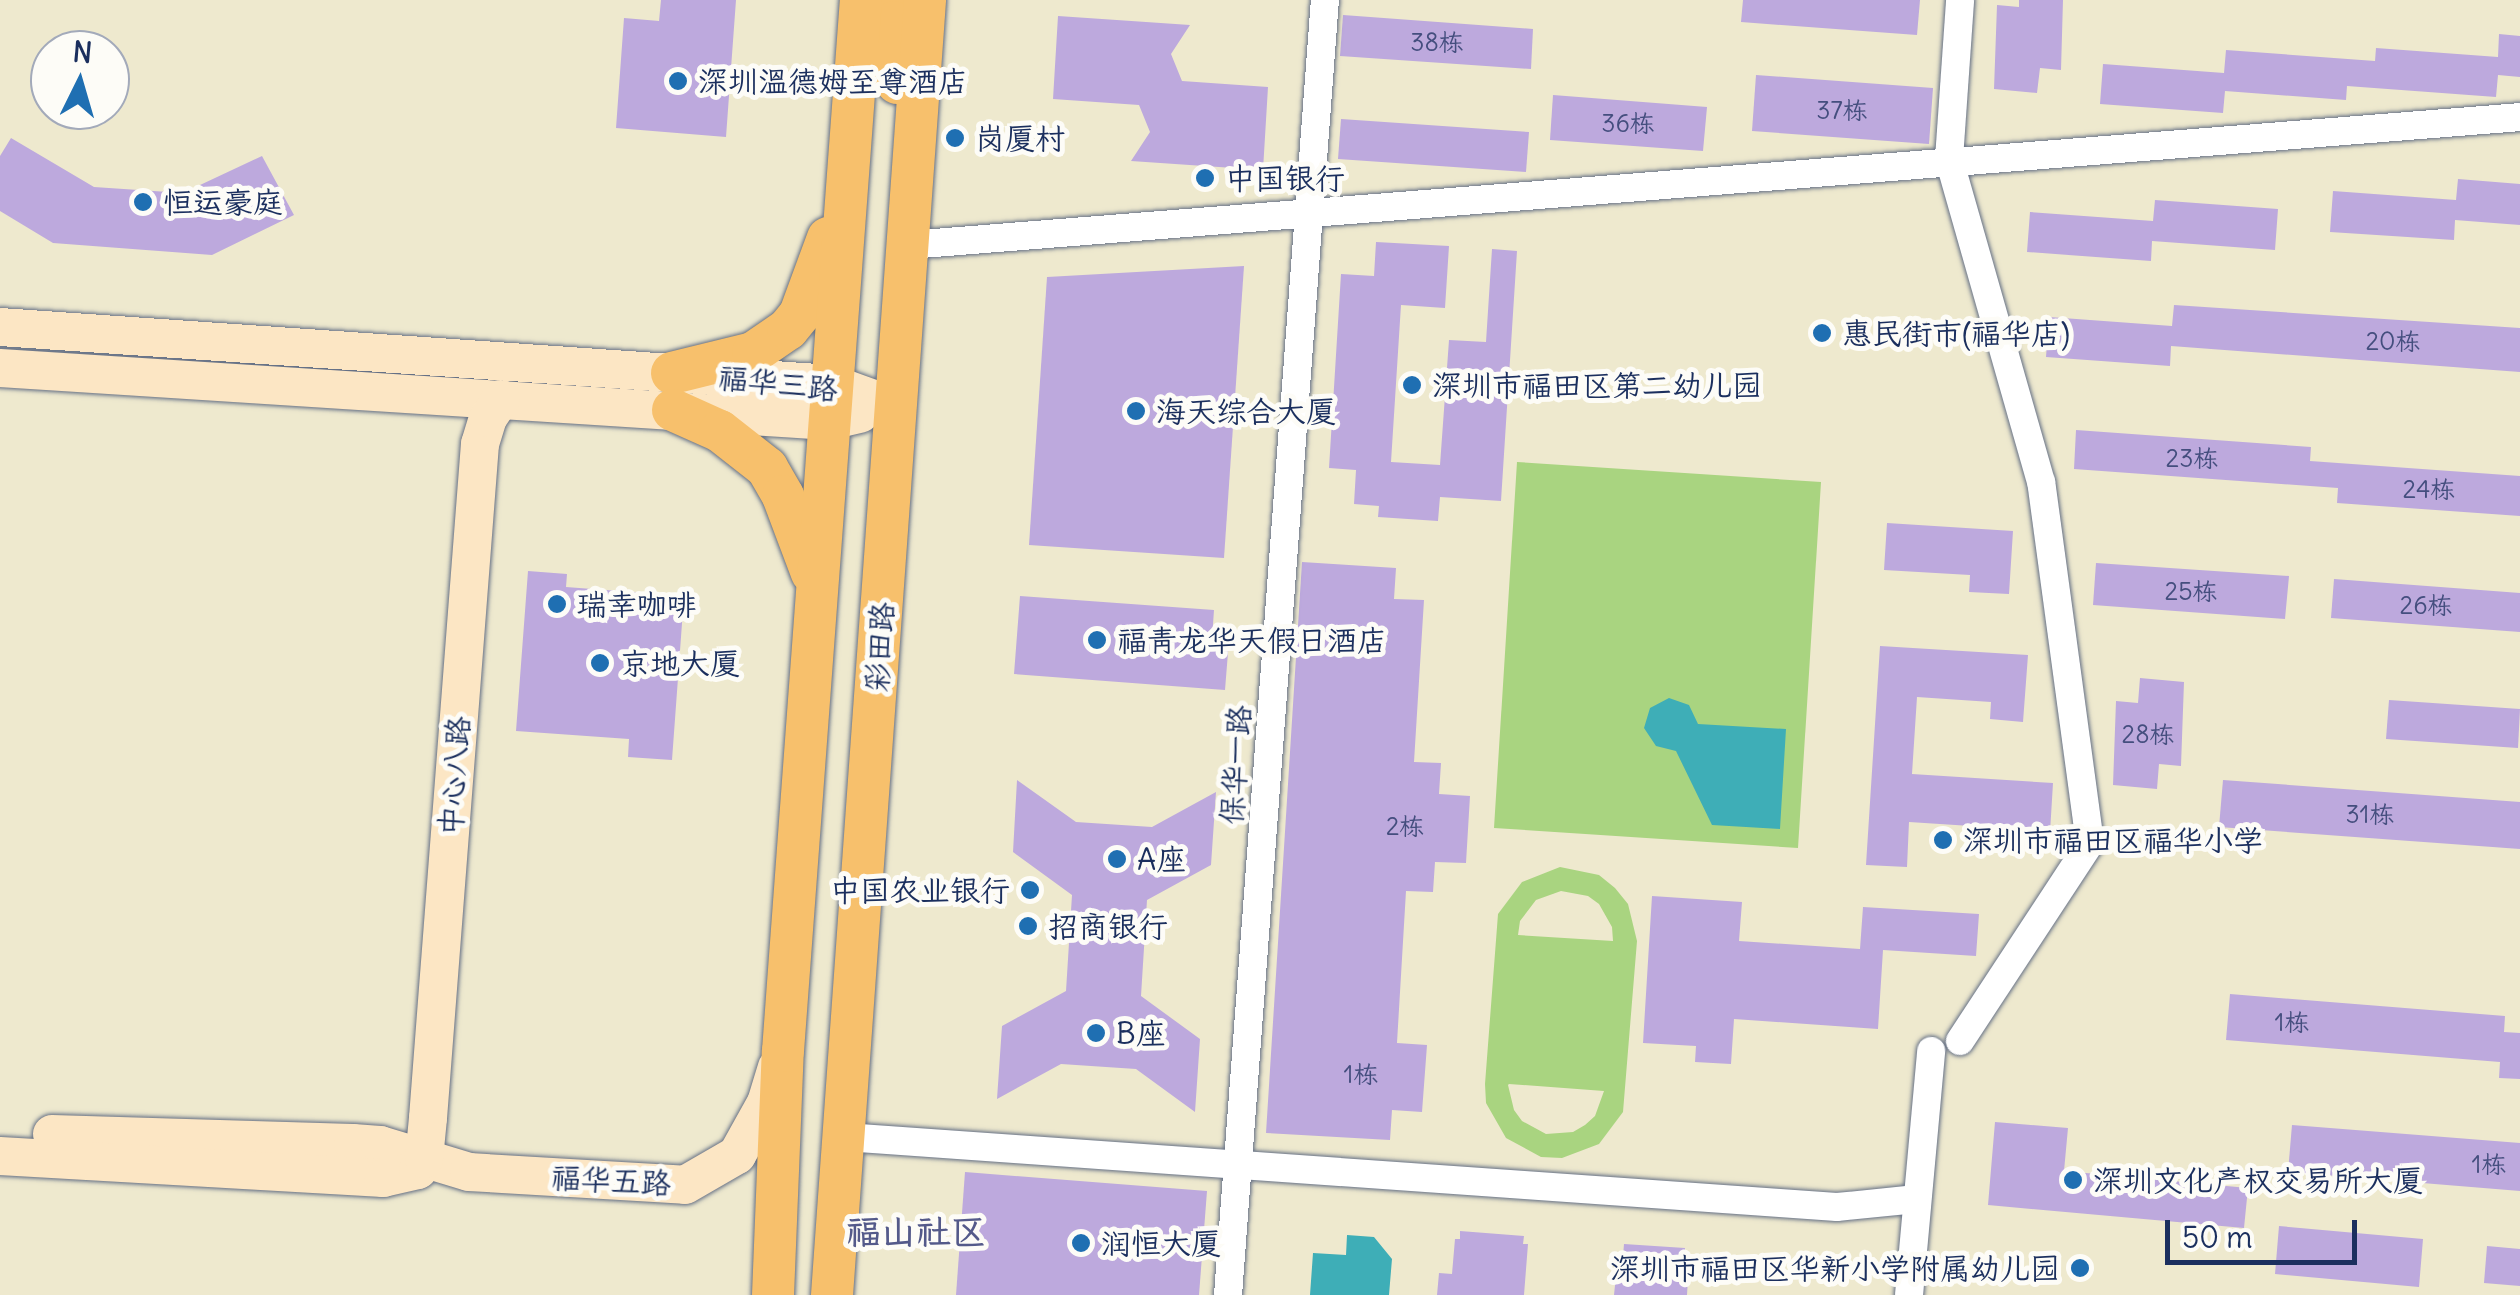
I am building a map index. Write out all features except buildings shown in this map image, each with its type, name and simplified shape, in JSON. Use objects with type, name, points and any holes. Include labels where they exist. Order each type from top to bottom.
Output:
[{"type":"main road","points":[[846,0],[854,54]]},
{"type":"main road","points":[[773,1295],[783,1051],[861,0]]},
{"type":"main road","points":[[885,0],[894,22],[900,164],[911,226]]},
{"type":"main road","name":"彩田路","points":[[832,1295],[926,0]]},
{"type":"main road","points":[[816,583],[784,496],[767,468],[673,391],[754,353],[788,329],[800,314],[844,206]]},
{"type":"main road","points":[[845,1137],[861,1295]]},
{"type":"main road","points":[[742,1295],[776,1199]]},
{"type":"street","name":"保华一路","points":[[1228,1295],[1326,0]]},
{"type":"street","points":[[1960,0],[1950,159],[2041,482],[2090,843],[1960,1041]]},
{"type":"street","points":[[911,226],[1309,213],[1950,159],[2520,117]]},
{"type":"street","name":"福华三路","points":[[0,327],[673,391],[896,407]]},
{"type":"street","name":"福华三路","points":[[0,368],[439,400],[673,391]]},
{"type":"street","name":"中心八路","points":[[424,1159],[480,444],[488,418],[501,399]]},
{"type":"street","name":"中心八路","points":[[380,1145],[398,1135],[407,1115],[457,441],[455,423],[439,400]]},
{"type":"street","name":"福华五路","points":[[0,1133],[380,1145],[470,1172],[685,1185],[737,1155],[766,1102],[783,1051]]},
{"type":"street","points":[[1909,1295],[1930,1052]]},
{"type":"street","points":[[845,1137],[1837,1207],[1917,1198]]},
{"type":"street","points":[[0,1156],[383,1178],[418,1170],[424,1159]]},
{"type":"green space","points":[[1517,462],[1821,482],[1798,848],[1494,828]]},
{"type":"green space","points":[[1560,867],[1599,875],[1628,904],[1637,941],[1623,1112],[1599,1144],[1562,1158],[1541,1157],[1506,1138],[1486,1103],[1498,914],[1522,882]],"holes":[[[1561,891],[1588,896],[1599,904],[1612,927],[1613,941],[1518,935],[1520,921],[1536,900]],[[1509,1084],[1604,1091],[1595,1116],[1585,1125],[1573,1132],[1546,1134],[1522,1121],[1514,1110]]]},
{"type":"water","points":[[1669,698],[1689,705],[1698,724],[1786,729],[1780,829],[1712,825],[1676,751],[1656,746],[1644,728],[1650,708]]},
{"type":"water","points":[[1347,1235],[1374,1237],[1392,1259],[1389,1295],[1310,1295],[1313,1253],[1346,1255]]},
{"type":"place","name":"深圳温德姆至尊酒店","points":[[678,81]]},
{"type":"place","name":"岗厦村","points":[[955,138]]},
{"type":"place","name":"中国银行","points":[[1205,178]]},
{"type":"place","name":"恒运豪庭","points":[[143,202]]},
{"type":"place","name":"惠民街市(福华店)","points":[[1822,333]]},
{"type":"place","name":"深圳市福田区第二幼儿园","points":[[1412,385]]},
{"type":"place","name":"海天综合大厦","points":[[1136,411]]},
{"type":"place","name":"瑞幸咖啡","points":[[557,604]]},
{"type":"place","name":"福青龙华天假日酒店","points":[[1097,640]]},
{"type":"place","name":"京地大厦","points":[[600,663]]},
{"type":"place","name":"深圳市福田区福华小学","points":[[1943,840]]},
{"type":"place","name":"A座","points":[[1117,859]]},
{"type":"place","name":"中国农业银行","points":[[1030,890]]},
{"type":"place","name":"招商银行","points":[[1028,926]]},
{"type":"place","name":"B座","points":[[1096,1033]]},
{"type":"place","name":"深圳文化产权交易所大厦","points":[[2073,1180]]},
{"type":"place","name":"润恒大厦","points":[[1081,1243]]},
{"type":"place","name":"深圳市福田区华新小学附属幼儿园","points":[[2080,1268]]},
{"type":"district","name":"福山社区","points":[[916,1231]]}]
